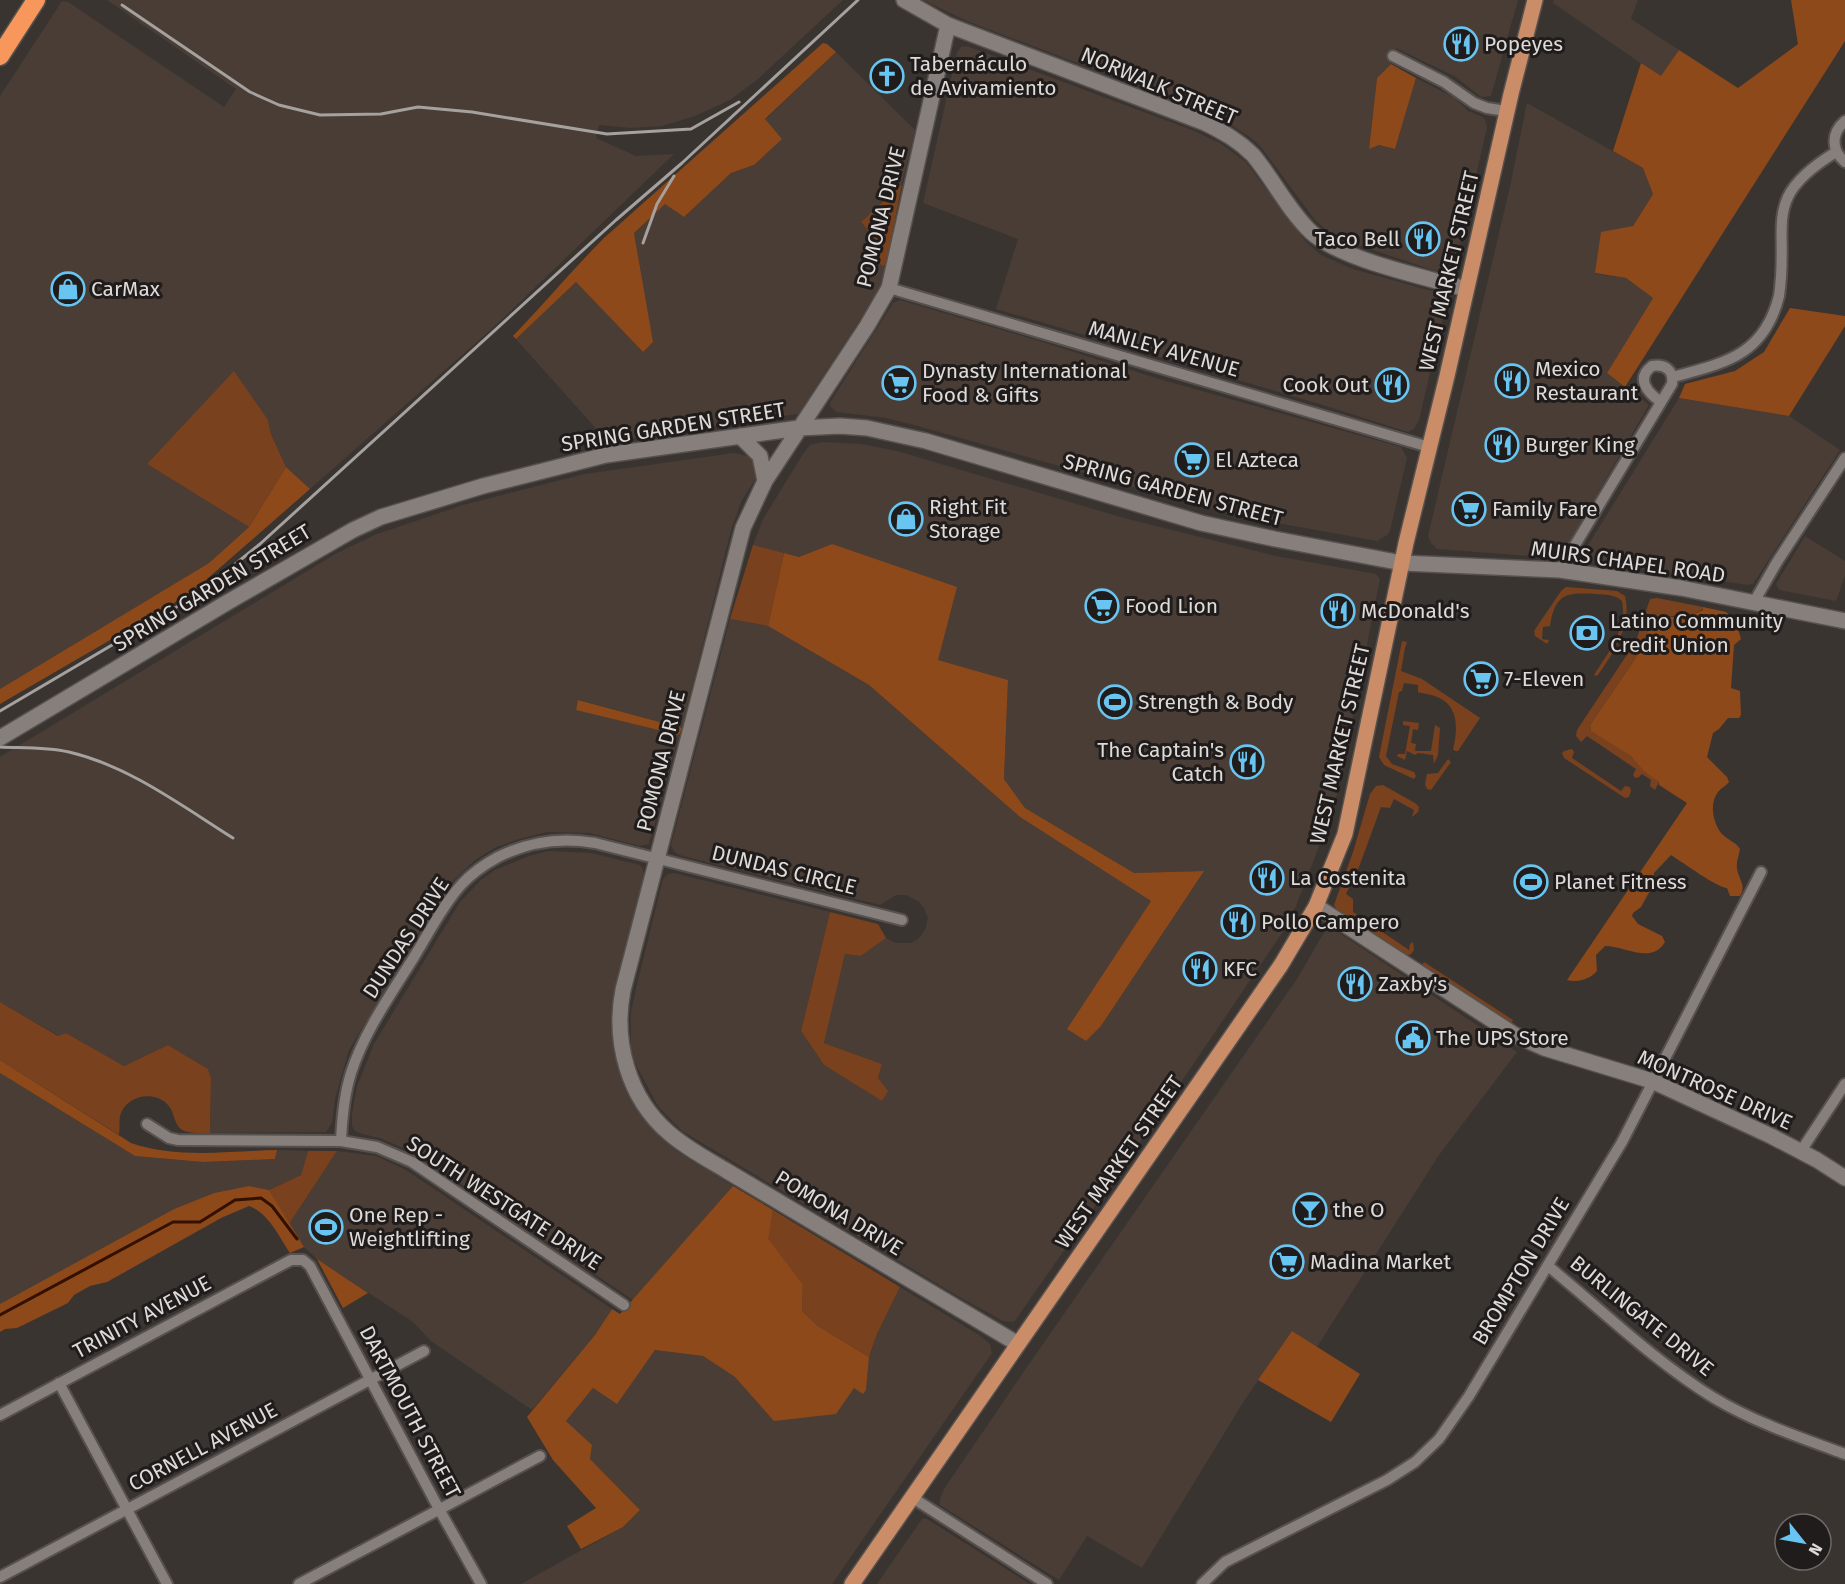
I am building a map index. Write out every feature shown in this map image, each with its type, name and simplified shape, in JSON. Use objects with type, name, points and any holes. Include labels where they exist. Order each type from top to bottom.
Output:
[{"type":"highway","points":[[0,56],[36,0]]},
{"type":"main road","name":"WEST MARKET STREET","points":[[852,1584],[1281,965],[1316,906],[1345,834],[1402,563],[1506,111],[1535,0]]},
{"type":"street","name":"NORWALK STREET","points":[[904,0],[948,25],[1221,131],[1239,142],[1253,155],[1298,218],[1320,239],[1358,257],[1466,289]]},
{"type":"street","name":"POMONA DRIVE","points":[[948,25],[889,288],[867,326],[765,481],[750,512],[739,543],[624,990],[619,1021],[625,1062],[635,1089],[662,1126],[687,1147],[1018,1344]]},
{"type":"street","points":[[1393,56],[1444,82],[1474,103],[1486,108],[1506,111]]},
{"type":"street","points":[[1845,121],[1835,136],[1836,152],[1845,162]]},
{"type":"street","points":[[1673,377],[1734,358],[1754,342],[1764,329],[1776,307],[1779,296],[1781,222],[1785,202],[1806,172],[1836,152]]},
{"type":"street","name":"MANLEY AVENUE","points":[[889,288],[1429,447]]},
{"type":"street","points":[[1560,570],[1672,384],[1673,377],[1668,369],[1658,365],[1652,366],[1643,380],[1647,392],[1661,402]]},
{"type":"street","name":"SPRING GARDEN STREET","points":[[0,738],[322,546],[381,517],[483,486],[606,455],[799,428],[840,426],[867,428],[926,441],[1201,523],[1402,563]]},
{"type":"street","points":[[740,436],[760,456],[765,481]]},
{"type":"street","points":[[1754,602],[1777,562],[1845,458]]},
{"type":"street","name":"MUIRS CHAPEL ROAD","points":[[1402,563],[1560,570],[1681,588],[1845,621]]},
{"type":"street","name":"DUNDAS DRIVE","points":[[340,1141],[345,1097],[358,1055],[432,927],[463,883],[497,857],[546,842],[584,841],[658,860]]},
{"type":"street","name":"DUNDAS CIRCLE","points":[[658,860],[744,879],[902,920]]},
{"type":"street","name":"BROMPTON DRIVE","points":[[1202,1584],[1225,1562],[1387,1480],[1415,1462],[1439,1439],[1469,1396],[1622,1142],[1761,872]]},
{"type":"street","name":"MONTROSE DRIVE","points":[[1316,906],[1515,1035],[1544,1048],[1652,1081],[1802,1151],[1845,1178]]},
{"type":"street","points":[[1802,1151],[1845,1084]]},
{"type":"street","name":"SOUTH WESTGATE DRIVE","points":[[147,1124],[169,1138],[178,1140],[340,1141],[377,1147],[412,1162],[624,1305]]},
{"type":"street","name":"TRINITY AVENUE","points":[[0,1415],[291,1260],[303,1260]]},
{"type":"street","name":"DARTMOUTH STREET","points":[[303,1260],[310,1266],[481,1584]]},
{"type":"street","name":"BURLINGATE DRIVE","points":[[1548,1266],[1672,1369],[1714,1398],[1762,1422],[1845,1454]]},
{"type":"street","name":"CORNELL AVENUE","points":[[0,1577],[424,1351]]},
{"type":"street","points":[[58,1383],[167,1584]]},
{"type":"street","points":[[299,1584],[540,1456]]},
{"type":"street","points":[[913,1498],[1047,1584]]},
{"type":"shaded area","points":[[107,0],[843,0],[758,79],[730,100],[695,116],[662,126],[632,128],[599,125],[596,138],[636,156],[674,154],[495,326],[310,489],[286,467],[271,434],[268,420],[147,464],[249,527],[209,563],[0,689],[0,96],[62,1],[68,2],[224,107],[236,89]]},
{"type":"shaded area","points":[[923,0],[1518,0],[1491,96],[1481,97],[1456,77],[1396,48],[1391,64],[1377,78],[1369,148],[1379,145],[1395,149],[1416,78],[1455,98],[1468,111],[1483,117],[1486,122],[1487,127],[1455,267],[1442,273],[1340,239],[1314,219],[1261,147],[1250,137],[1217,116],[967,21]]},
{"type":"shaded area","points":[[1554,0],[1638,0],[1631,19],[1679,50],[1661,77],[1553,3]]},
{"type":"shaded area","points":[[1791,0],[1845,0],[1845,41],[1625,387],[1607,373],[1653,298],[1626,278],[1595,273],[1601,232],[1633,226],[1653,194],[1643,168],[1613,151],[1641,63],[1661,76],[1679,50],[1738,88],[1798,44]]},
{"type":"shaded area","points":[[823,43],[836,52],[765,119],[782,139],[754,165],[731,173],[684,217],[665,204],[634,233],[653,342],[643,352],[576,282],[516,339],[513,336],[604,238]]},
{"type":"shaded area","points":[[967,46],[1192,130],[1220,143],[1246,162],[1306,242],[1321,255],[1353,269],[1442,294],[1447,301],[1419,420],[1414,429],[1408,432],[996,309],[1018,239],[923,203],[957,52],[961,47]]},
{"type":"shaded area","points":[[836,52],[915,130],[902,184],[861,222],[877,242],[882,266],[886,265],[874,298],[798,414],[608,442],[516,339],[576,282],[643,352],[652,342],[634,233],[665,203],[684,217],[731,173],[755,165],[765,120]]},
{"type":"shaded area","points":[[1391,64],[1416,78],[1395,149],[1379,145],[1369,149],[1377,78]]},
{"type":"shaded area","points":[[1527,103],[1643,168],[1653,194],[1633,226],[1595,274],[1626,278],[1653,298],[1607,373],[1649,405],[1561,556],[1557,558],[1437,549],[1428,536],[1511,182]]},
{"type":"shaded area","points":[[902,184],[886,265],[882,266],[870,251],[877,242],[861,222]]},
{"type":"shaded area","points":[[900,300],[1159,379],[1401,447],[1407,458],[1390,531],[1377,541],[1233,515],[914,425],[886,418],[836,412],[830,406],[831,401],[893,303]]},
{"type":"shaded area","points":[[1790,308],[1845,316],[1845,326],[1789,416],[1679,398],[1685,384],[1735,371],[1764,352]]},
{"type":"shaded area","points":[[234,371],[268,420],[271,434],[286,467],[249,527],[147,464]]},
{"type":"shaded area","points":[[1679,398],[1789,416],[1840,450],[1753,584],[1584,561],[1582,555]]},
{"type":"shaded area","points":[[822,442],[861,444],[897,451],[1124,518],[1276,556],[1376,574],[1380,579],[1339,787],[1330,818],[1296,906],[1282,933],[1163,1109],[1014,1322],[1003,1321],[956,1295],[682,1131],[658,1106],[637,1067],[631,1049],[631,1012],[637,984],[663,879],[668,874],[674,873],[830,912],[801,1031],[824,1065],[882,1100],[882,1087],[878,1078],[882,1064],[824,1043],[845,954],[861,956],[886,938],[896,943],[911,943],[918,939],[925,930],[928,918],[918,901],[906,895],[896,895],[880,905],[679,855],[674,851],[671,845],[730,619],[768,626],[869,685],[1020,817],[1151,901],[1068,1028],[1086,1041],[1101,1026],[1203,871],[1134,873],[1025,808],[1004,779],[1008,680],[938,660],[832,544],[799,557],[753,545],[763,519],[803,454],[810,445]]},
{"type":"shaded area","points":[[734,453],[748,456],[754,462],[757,470],[756,478],[742,500],[731,530],[682,728],[579,700],[576,709],[679,735],[649,844],[640,846],[590,833],[547,832],[496,847],[475,860],[444,890],[349,1050],[335,1099],[332,1123],[326,1132],[210,1133],[211,1078],[208,1069],[168,1045],[124,1066],[66,1033],[59,1036],[0,1002],[0,757],[337,553],[377,534],[463,505],[585,474]]},
{"type":"shaded area","points":[[286,467],[310,489],[191,593],[0,704],[0,689],[209,563],[249,527]]},
{"type":"shaded area","points":[[1805,536],[1845,561],[1845,576],[1836,601],[1779,590],[1776,584]]},
{"type":"shaded area","points":[[832,544],[957,587],[938,660],[1008,680],[1004,779],[1025,808],[1134,873],[1204,871],[1101,1026],[1086,1041],[1067,1029],[1151,901],[1020,817],[869,685],[768,626],[784,553],[799,557]]},
{"type":"shaded area","points":[[753,545],[784,553],[768,626],[730,619]]},
{"type":"shaded area","points":[[1566,587],[1617,591],[1625,596],[1627,607],[1624,628],[1610,658],[1597,676],[1594,675],[1616,640],[1622,621],[1622,601],[1613,596],[1596,594],[1564,597],[1555,607],[1550,626],[1543,627],[1542,639],[1549,640],[1547,644],[1535,636],[1534,631]]},
{"type":"shaded area","points":[[1657,598],[1703,607],[1703,609],[1690,616],[1655,616],[1635,659],[1590,725],[1591,731],[1632,757],[1659,782],[1655,790],[1650,786],[1651,780],[1642,774],[1635,778],[1633,775],[1636,769],[1587,736],[1581,742],[1576,736],[1577,730],[1636,641],[1650,599]]},
{"type":"shaded area","points":[[1703,607],[1726,612],[1732,624],[1738,629],[1741,639],[1734,645],[1731,688],[1740,691],[1741,715],[1739,718],[1728,718],[1713,733],[1707,757],[1727,777],[1729,782],[1715,797],[1713,813],[1721,833],[1740,849],[1737,866],[1742,892],[1740,896],[1730,896],[1727,888],[1708,879],[1671,855],[1654,873],[1652,887],[1641,907],[1632,916],[1638,924],[1662,936],[1665,942],[1659,949],[1645,953],[1605,946],[1596,955],[1597,971],[1594,974],[1579,981],[1567,980],[1687,803],[1659,785],[1659,782],[1644,771],[1631,756],[1591,731],[1590,725],[1635,659],[1655,616],[1686,616],[1703,610]]},
{"type":"shaded area","points":[[1402,641],[1407,642],[1401,671],[1422,679],[1480,718],[1458,751],[1455,751],[1453,749],[1456,726],[1449,706],[1437,697],[1418,692],[1418,685],[1404,683],[1402,691],[1399,692],[1386,756],[1392,764],[1414,772],[1416,776],[1414,779],[1384,765],[1379,757]]},
{"type":"shaded area","points":[[578,700],[682,728],[679,735],[576,710]]},
{"type":"shaded area","points":[[1403,721],[1419,723],[1418,730],[1413,729],[1411,743],[1416,744],[1415,751],[1431,751],[1435,725],[1440,728],[1438,755],[1434,764],[1433,755],[1418,753],[1415,755],[1407,751],[1405,760],[1397,756],[1405,754],[1410,726],[1403,725]]},
{"type":"shaded area","points":[[1572,749],[1574,752],[1572,758],[1621,791],[1625,786],[1630,787],[1629,797],[1625,798],[1564,758],[1562,753]]},
{"type":"shaded area","points":[[1448,759],[1451,762],[1431,790],[1427,789],[1425,784],[1427,774],[1438,773]]},
{"type":"shaded area","points":[[1383,785],[1415,803],[1419,807],[1418,812],[1412,817],[1414,810],[1394,799],[1390,808],[1381,807],[1359,867],[1346,894],[1353,899],[1353,912],[1409,950],[1413,942],[1414,950],[1406,956],[1337,910],[1334,905],[1370,794],[1376,786]]},
{"type":"shaded area","points":[[549,851],[591,853],[640,865],[643,869],[644,876],[613,1000],[612,1025],[618,1067],[635,1105],[658,1133],[677,1151],[733,1186],[633,1300],[415,1153],[380,1138],[355,1131],[352,1126],[357,1086],[374,1044],[460,902],[481,880],[495,870],[529,856]]},
{"type":"shaded area","points":[[830,912],[878,924],[886,938],[861,956],[845,954],[824,1043],[882,1064],[878,1078],[888,1091],[882,1101],[824,1065],[801,1031]]},
{"type":"shaded area","points":[[1332,928],[1517,1052],[1439,1155],[1317,1347],[1292,1331],[1244,1401],[1142,1568],[1087,1536],[1059,1580],[940,1505],[944,1489],[1297,979],[1326,929]]},
{"type":"shaded area","points":[[1424,962],[1513,1020],[1510,1025],[1421,967]]},
{"type":"shaded area","points":[[0,1002],[58,1036],[66,1033],[124,1066],[168,1045],[208,1069],[211,1078],[210,1133],[192,1133],[182,1130],[166,1103],[146,1096],[133,1100],[123,1109],[120,1116],[119,1135],[0,1060]]},
{"type":"shaded area","points":[[0,1060],[131,1143],[148,1148],[185,1153],[277,1150],[275,1159],[203,1162],[135,1156],[0,1073]]},
{"type":"shaded area","points":[[0,1073],[135,1156],[203,1162],[275,1159],[277,1150],[308,1151],[301,1175],[269,1190],[249,1186],[214,1193],[174,1209],[0,1304]]},
{"type":"shaded area","points":[[308,1151],[337,1151],[289,1224],[269,1190],[301,1175]]},
{"type":"shaded area","points":[[337,1151],[376,1156],[406,1170],[612,1309],[595,1335],[532,1410],[431,1341],[413,1322],[317,1259],[304,1247],[289,1224]]},
{"type":"shaded area","points":[[249,1186],[269,1190],[304,1247],[290,1253],[268,1220],[249,1206],[221,1218],[107,1282],[90,1286],[74,1295],[68,1303],[17,1328],[0,1332],[0,1304],[174,1209],[214,1193]]},
{"type":"shaded area","points":[[733,1186],[773,1210],[768,1239],[803,1284],[802,1311],[818,1326],[869,1357],[866,1390],[863,1394],[854,1388],[836,1414],[774,1421],[735,1377],[703,1356],[655,1350],[617,1404],[593,1388],[566,1421],[592,1445],[590,1459],[640,1510],[623,1527],[581,1549],[567,1526],[596,1508],[553,1460],[527,1417],[595,1335],[612,1309],[620,1314]]},
{"type":"shaded area","points":[[773,1210],[900,1287],[877,1334],[869,1357],[818,1326],[802,1311],[803,1284],[767,1239]]},
{"type":"shaded area","points":[[317,1259],[368,1293],[343,1308]]},
{"type":"shaded area","points":[[900,1287],[979,1335],[990,1344],[992,1353],[832,1584],[521,1584],[623,1527],[640,1510],[590,1459],[592,1445],[566,1421],[593,1388],[617,1403],[655,1350],[703,1356],[735,1377],[775,1421],[854,1388],[863,1393],[866,1389],[869,1357],[877,1334]]},
{"type":"shaded area","points":[[1292,1331],[1360,1374],[1331,1422],[1258,1380]]},
{"type":"shaded area","points":[[922,1519],[927,1519],[1030,1584],[877,1584]]},
{"type":"waterway","points":[[0,1315],[173,1222],[200,1222],[235,1200],[261,1198],[272,1206],[297,1239]]},
{"type":"railway","points":[[0,711],[197,595],[260,544],[616,220],[682,163],[858,0]]},
{"type":"railway","points":[[122,5],[250,92],[279,105],[320,115],[381,114],[418,107],[472,112],[607,134],[691,129],[739,102]]},
{"type":"railway","points":[[643,243],[657,204],[674,176]]},
{"type":"railway","points":[[0,747],[52,749],[91,758],[154,788],[233,838]]},
{"type":"place","name":"Popeyes","points":[[1461,44]]},
{"type":"place","name":"Tabernáculo de Avivamiento","points":[[887,76]]},
{"type":"place","name":"Taco Bell","points":[[1423,239]]},
{"type":"place","name":"CarMax","points":[[68,289]]},
{"type":"place","name":"Mexico Restaurant","points":[[1512,381]]},
{"type":"place","name":"Dynasty International Food & Gifts","points":[[899,383]]},
{"type":"place","name":"Cook Out","points":[[1392,385]]},
{"type":"place","name":"Burger King","points":[[1502,445]]},
{"type":"place","name":"El Azteca","points":[[1192,460]]},
{"type":"place","name":"Family Fare","points":[[1469,509]]},
{"type":"place","name":"Right Fit Storage","points":[[906,519]]},
{"type":"place","name":"Food Lion","points":[[1102,606]]},
{"type":"place","name":"McDonald's","points":[[1338,611]]},
{"type":"place","name":"Latino Community Credit Union","points":[[1587,633]]},
{"type":"place","name":"7-Eleven","points":[[1481,679]]},
{"type":"place","name":"Strength & Body","points":[[1115,702]]},
{"type":"place","name":"The Captain's Catch","points":[[1247,762]]},
{"type":"place","name":"La Costenita","points":[[1267,878]]},
{"type":"place","name":"Planet Fitness","points":[[1531,882]]},
{"type":"place","name":"Pollo Campero","points":[[1238,922]]},
{"type":"place","name":"KFC","points":[[1200,969]]},
{"type":"place","name":"Zaxby's","points":[[1355,984]]},
{"type":"place","name":"The UPS Store","points":[[1413,1038]]},
{"type":"place","name":"the O","points":[[1310,1210]]},
{"type":"place","name":"One Rep - Weightlifting","points":[[326,1227]]},
{"type":"place","name":"Madina Market","points":[[1287,1262]]}]
